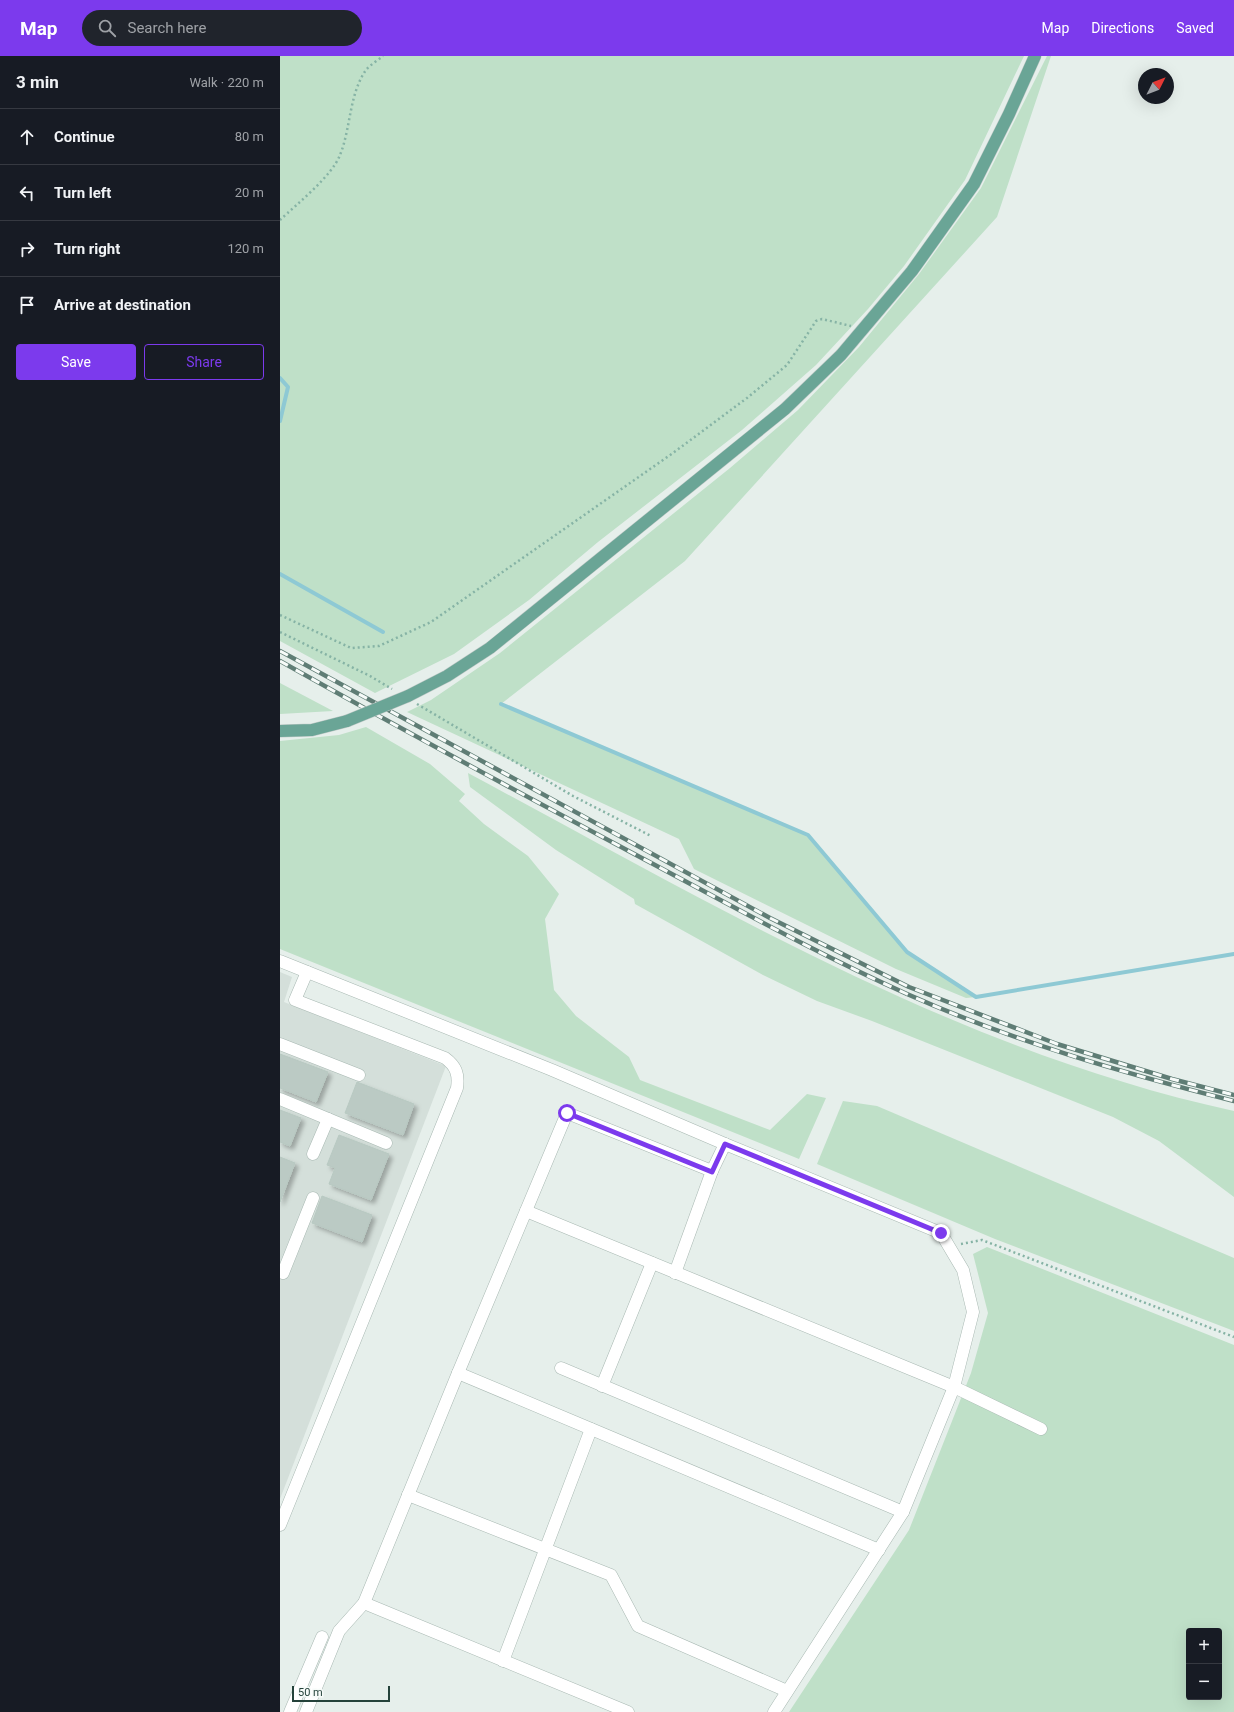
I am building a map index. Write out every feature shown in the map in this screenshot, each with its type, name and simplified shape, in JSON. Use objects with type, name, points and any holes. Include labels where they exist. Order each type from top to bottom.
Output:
[{"type":"main road","points":[[280,731],[312,730],[347,721],[406,696],[447,676],[490,648],[785,409],[841,355],[912,271],[974,184],[1009,114],[1035,56]]},
{"type":"street","points":[[280,961],[552,1070],[725,1144],[941,1233],[963,1270],[973,1312],[954,1387],[903,1512],[774,1712]]},
{"type":"street","points":[[280,1525],[454,1095],[458,1081],[453,1064],[445,1058],[295,1000],[307,972]]},
{"type":"street","points":[[280,1044],[359,1075]]},
{"type":"street","points":[[280,1100],[328,1118],[386,1143]]},
{"type":"street","points":[[306,1712],[339,1631],[364,1604],[458,1373],[567,1113],[712,1172]]},
{"type":"street","points":[[312,1154],[328,1118]]},
{"type":"street","points":[[675,1272],[712,1172],[725,1144]]},
{"type":"street","points":[[280,1272],[283,1273],[313,1198]]},
{"type":"street","points":[[526,1211],[954,1387],[1041,1429]]},
{"type":"street","points":[[602,1386],[652,1263]]},
{"type":"street","points":[[561,1368],[903,1512]]},
{"type":"street","points":[[458,1373],[879,1550]]},
{"type":"street","points":[[503,1661],[591,1429]]},
{"type":"street","points":[[408,1495],[611,1575],[638,1626],[787,1691]]},
{"type":"street","points":[[364,1604],[503,1661],[601,1707],[628,1712]]},
{"type":"street","points":[[290,1712],[322,1637]]},
{"type":"path","points":[[280,220],[334,167],[344,144],[357,90],[367,69],[383,56]]},
{"type":"path","points":[[280,615],[351,648],[379,646],[431,622],[666,457],[747,398],[787,365],[816,321],[822,319],[863,329]]},
{"type":"path","points":[[280,632],[370,676],[573,796],[651,836]]},
{"type":"path","points":[[949,1246],[982,1240],[1234,1337]]},
{"type":"shaded area","points":[[280,972],[292,977],[284,1002],[446,1066],[280,1499]]},
{"type":"green space","points":[[280,56],[1024,56],[965,180],[904,266],[868,309],[816,365],[742,430],[598,542],[529,600],[454,654],[375,693],[280,641]]},
{"type":"green space","points":[[1047,56],[1051,56],[997,217],[685,561],[501,704],[808,835],[907,952],[976,997],[966,998],[896,969],[694,869],[679,839],[407,712],[431,700],[500,653],[730,468],[798,410],[859,347],[919,274],[981,188]]},
{"type":"green space","points":[[280,683],[333,711],[280,714]]},
{"type":"green space","points":[[366,727],[430,764],[465,794],[459,801],[484,824],[528,856],[559,894],[545,919],[554,990],[576,1016],[629,1057],[640,1080],[770,1130],[807,1094],[826,1098],[799,1159],[280,949],[280,741],[339,735]]},
{"type":"green space","points":[[468,773],[746,922],[840,969],[935,1012],[1032,1051],[1132,1085],[1234,1111],[1234,1197],[1159,1141],[1113,1117],[872,1021],[817,1001],[763,975],[635,904],[634,899],[556,850],[470,787]]},
{"type":"green space","points":[[843,1101],[877,1106],[1234,1258],[1234,1331],[995,1239],[817,1164]]},
{"type":"green space","points":[[987,1247],[1234,1345],[1234,1712],[789,1712],[909,1530],[971,1373],[988,1313],[973,1254]]},
{"type":"building","points":[[280,1054],[328,1072],[316,1102],[280,1088]]},
{"type":"building","points":[[357,1082],[414,1104],[403,1135],[345,1113]]},
{"type":"building","points":[[280,1110],[301,1118],[290,1146],[280,1142]]},
{"type":"building","points":[[339,1135],[389,1154],[371,1200],[329,1184],[335,1168],[327,1165]]},
{"type":"building","points":[[280,1157],[295,1163],[280,1202]]},
{"type":"building","points":[[322,1196],[372,1215],[362,1242],[312,1223]]},
{"type":"waterway","points":[[280,378],[288,387],[280,421]]},
{"type":"waterway","points":[[280,574],[383,632]]},
{"type":"waterway","points":[[501,704],[808,835],[907,952],[976,997],[1234,954]]},
{"type":"railway","points":[[280,651],[770,918],[909,987],[1057,1044],[1172,1079],[1234,1095]]},
{"type":"railway","points":[[280,661],[593,832],[771,927],[839,962],[907,994],[987,1027],[1068,1055],[1234,1101]]},
{"type":"route","points":[[567,1113],[712,1172],[725,1144],[941,1233]]}]
